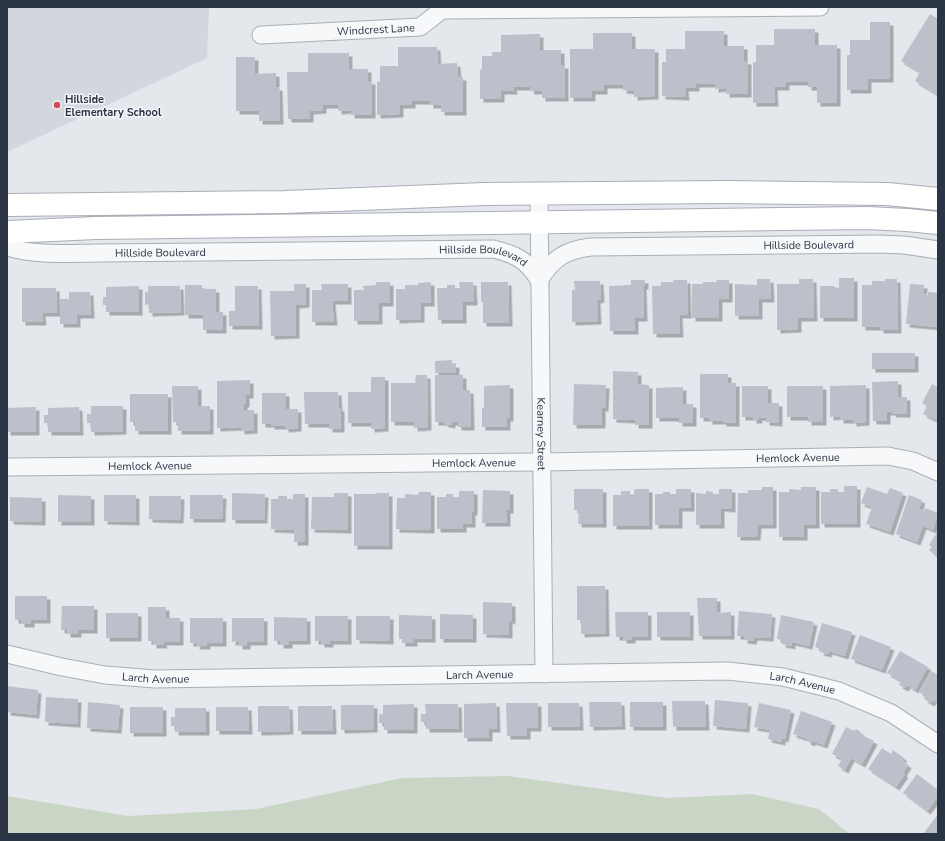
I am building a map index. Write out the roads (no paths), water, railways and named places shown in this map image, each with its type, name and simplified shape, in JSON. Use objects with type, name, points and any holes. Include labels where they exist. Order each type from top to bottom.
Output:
[{"type":"main road","points":[[7,205],[286,202],[444,195],[695,192],[887,194],[938,199]]},
{"type":"main road","points":[[7,232],[96,228],[866,218],[938,223]]},
{"type":"street","name":"Windcrest Lane","points":[[261,35],[420,27],[442,10],[820,7]]},
{"type":"street","name":"Kearney Street","points":[[539,194],[544,674]]},
{"type":"street","name":"Hillside Boulevard","points":[[7,246],[27,251],[100,253],[493,249],[514,255],[521,259],[531,268],[539,280],[550,266],[563,254],[581,248],[880,244],[904,245],[938,250]]},
{"type":"street","name":"Hemlock Avenue","points":[[7,467],[541,462],[888,456],[913,461],[938,472]]},
{"type":"street","name":"Larch Avenue","points":[[7,654],[91,672],[155,679],[728,671],[783,677],[839,691],[891,713],[938,744]]},
{"type":"place","name":"Hillside Elementary School","points":[[57,105]]}]
